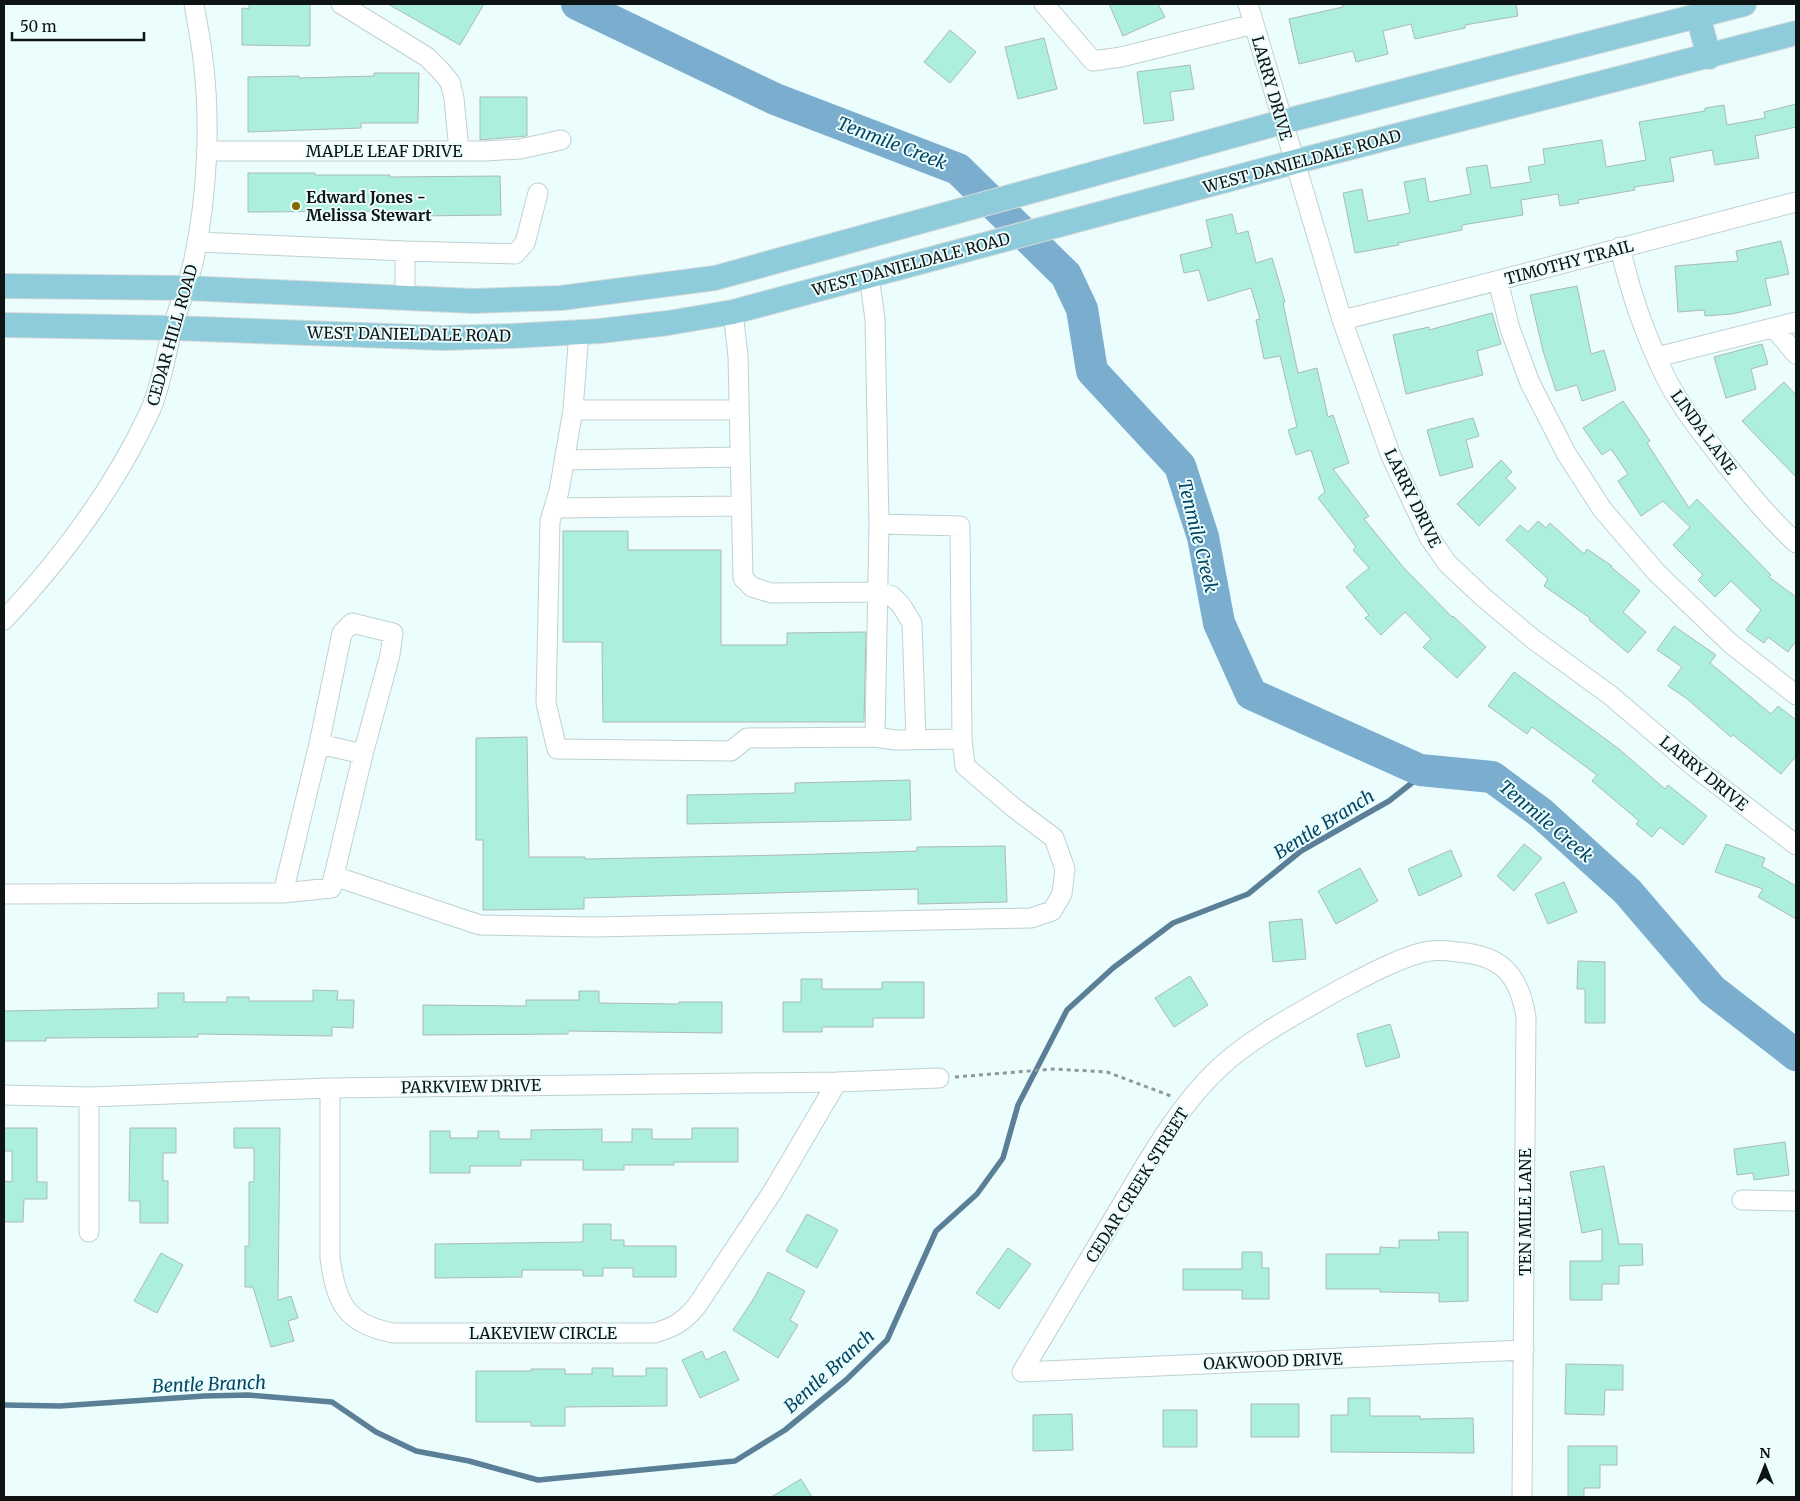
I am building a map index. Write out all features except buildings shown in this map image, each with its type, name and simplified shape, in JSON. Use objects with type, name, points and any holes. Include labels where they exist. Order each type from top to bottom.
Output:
[{"type":"main road","name":"WEST DANIELDALE ROAD","points":[[4,286],[186,288],[473,301],[577,296],[715,278],[1282,122],[1744,4]]},
{"type":"main road","points":[[1698,16],[1708,56]]},
{"type":"main road","name":"WEST DANIELDALE ROAD","points":[[4,325],[173,328],[443,338],[579,332],[668,324],[733,312],[1294,162],[1796,33]]},
{"type":"main road","points":[[577,296],[579,332]]},
{"type":"street","name":"CEDAR HILL ROAD","points":[[4,620],[62,554],[92,514],[117,475],[150,410],[163,376],[173,328],[194,260],[206,151],[206,103],[203,60],[194,4]]},
{"type":"street","points":[[341,4],[427,58],[450,82],[454,98],[459,151]]},
{"type":"street","points":[[1044,4],[1093,61],[1122,57],[1254,24]]},
{"type":"street","name":"LARRY DRIVE","points":[[1248,4],[1342,320],[1391,456],[1429,537],[1447,564],[1533,639],[1610,695],[1692,765],[1796,845]]},
{"type":"street","name":"MAPLE LEAF DRIVE","points":[[206,151],[459,151],[520,149],[561,140]]},
{"type":"street","points":[[197,242],[515,254],[525,243],[538,193]]},
{"type":"street","name":"TIMOTHY TRAIL","points":[[1342,320],[1796,202]]},
{"type":"street","name":"LINDA LANE","points":[[1620,247],[1627,276],[1645,330],[1666,378],[1693,422],[1772,520],[1796,543]]},
{"type":"street","points":[[405,251],[405,298]]},
{"type":"street","points":[[869,276],[875,319],[879,524],[875,737]]},
{"type":"street","points":[[1498,281],[1510,329],[1530,383],[1566,453],[1602,508],[1656,572],[1730,644],[1796,695]]},
{"type":"street","points":[[733,312],[738,356],[743,578],[752,587],[771,593],[878,592],[892,596],[901,604],[912,623],[916,740]]},
{"type":"street","points":[[1657,357],[1796,322]]},
{"type":"street","points":[[1774,328],[1796,354]]},
{"type":"street","points":[[579,332],[573,410],[559,491],[550,521],[546,702],[557,750],[731,751],[747,738],[875,737],[895,740],[962,739]]},
{"type":"street","points":[[573,410],[739,410]]},
{"type":"street","points":[[565,460],[740,457]]},
{"type":"street","points":[[554,508],[742,506]]},
{"type":"street","points":[[334,876],[480,925],[593,928],[1030,918],[1052,911],[1062,894],[1065,869],[1054,838],[1013,807],[965,766],[962,739],[960,526],[879,524]]},
{"type":"street","points":[[4,894],[283,893],[331,888],[390,655],[393,633],[352,623],[342,633],[319,744],[283,893]]},
{"type":"street","points":[[319,744],[364,754]]},
{"type":"street","name":"CEDAR CREEK STREET","points":[[1022,1372],[1153,1153],[1189,1104],[1220,1067],[1249,1044],[1364,976],[1407,958],[1430,951],[1472,953]]},
{"type":"street","name":"TEN MILE LANE","points":[[1472,953],[1497,962],[1511,976],[1522,996],[1526,1017],[1522,1497]]},
{"type":"street","name":"PARKVIEW DRIVE","points":[[4,1095],[90,1097],[330,1088],[837,1082],[939,1078]]},
{"type":"street","name":"LAKEVIEW CIRCLE","points":[[330,1088],[330,1258],[332,1277],[338,1297],[347,1311],[359,1322],[375,1330],[393,1333],[654,1333],[684,1322],[696,1308],[773,1190],[837,1082]]},
{"type":"street","points":[[89,1232],[90,1097]]},
{"type":"street","points":[[1742,1200],[1796,1201]]},
{"type":"street","name":"OAKWOOD DRIVE","points":[[1022,1372],[1524,1350]]},
{"type":"path","points":[[939,1078],[1054,1069],[1108,1072],[1189,1104]]},
{"type":"waterway","name":"Tenmile Creek","points":[[577,4],[775,99],[958,169],[1066,275],[1082,309],[1092,371],[1180,466],[1203,537],[1219,623],[1251,694],[1420,770],[1492,777],[1541,813],[1627,891],[1712,990],[1796,1055]]},
{"type":"waterway","name":"Bentle Branch","points":[[4,1405],[60,1406],[204,1396],[248,1395],[332,1402],[376,1432],[416,1451],[469,1461],[538,1480],[735,1461],[785,1430],[846,1380],[887,1340],[936,1231],[977,1194],[1003,1158],[1018,1105],[1067,1010],[1113,968],[1173,923],[1248,894],[1301,851],[1389,801],[1427,771]]},
{"type":"place","name":"Edward Jones - Melissa Stewart","points":[[296,206]]}]
